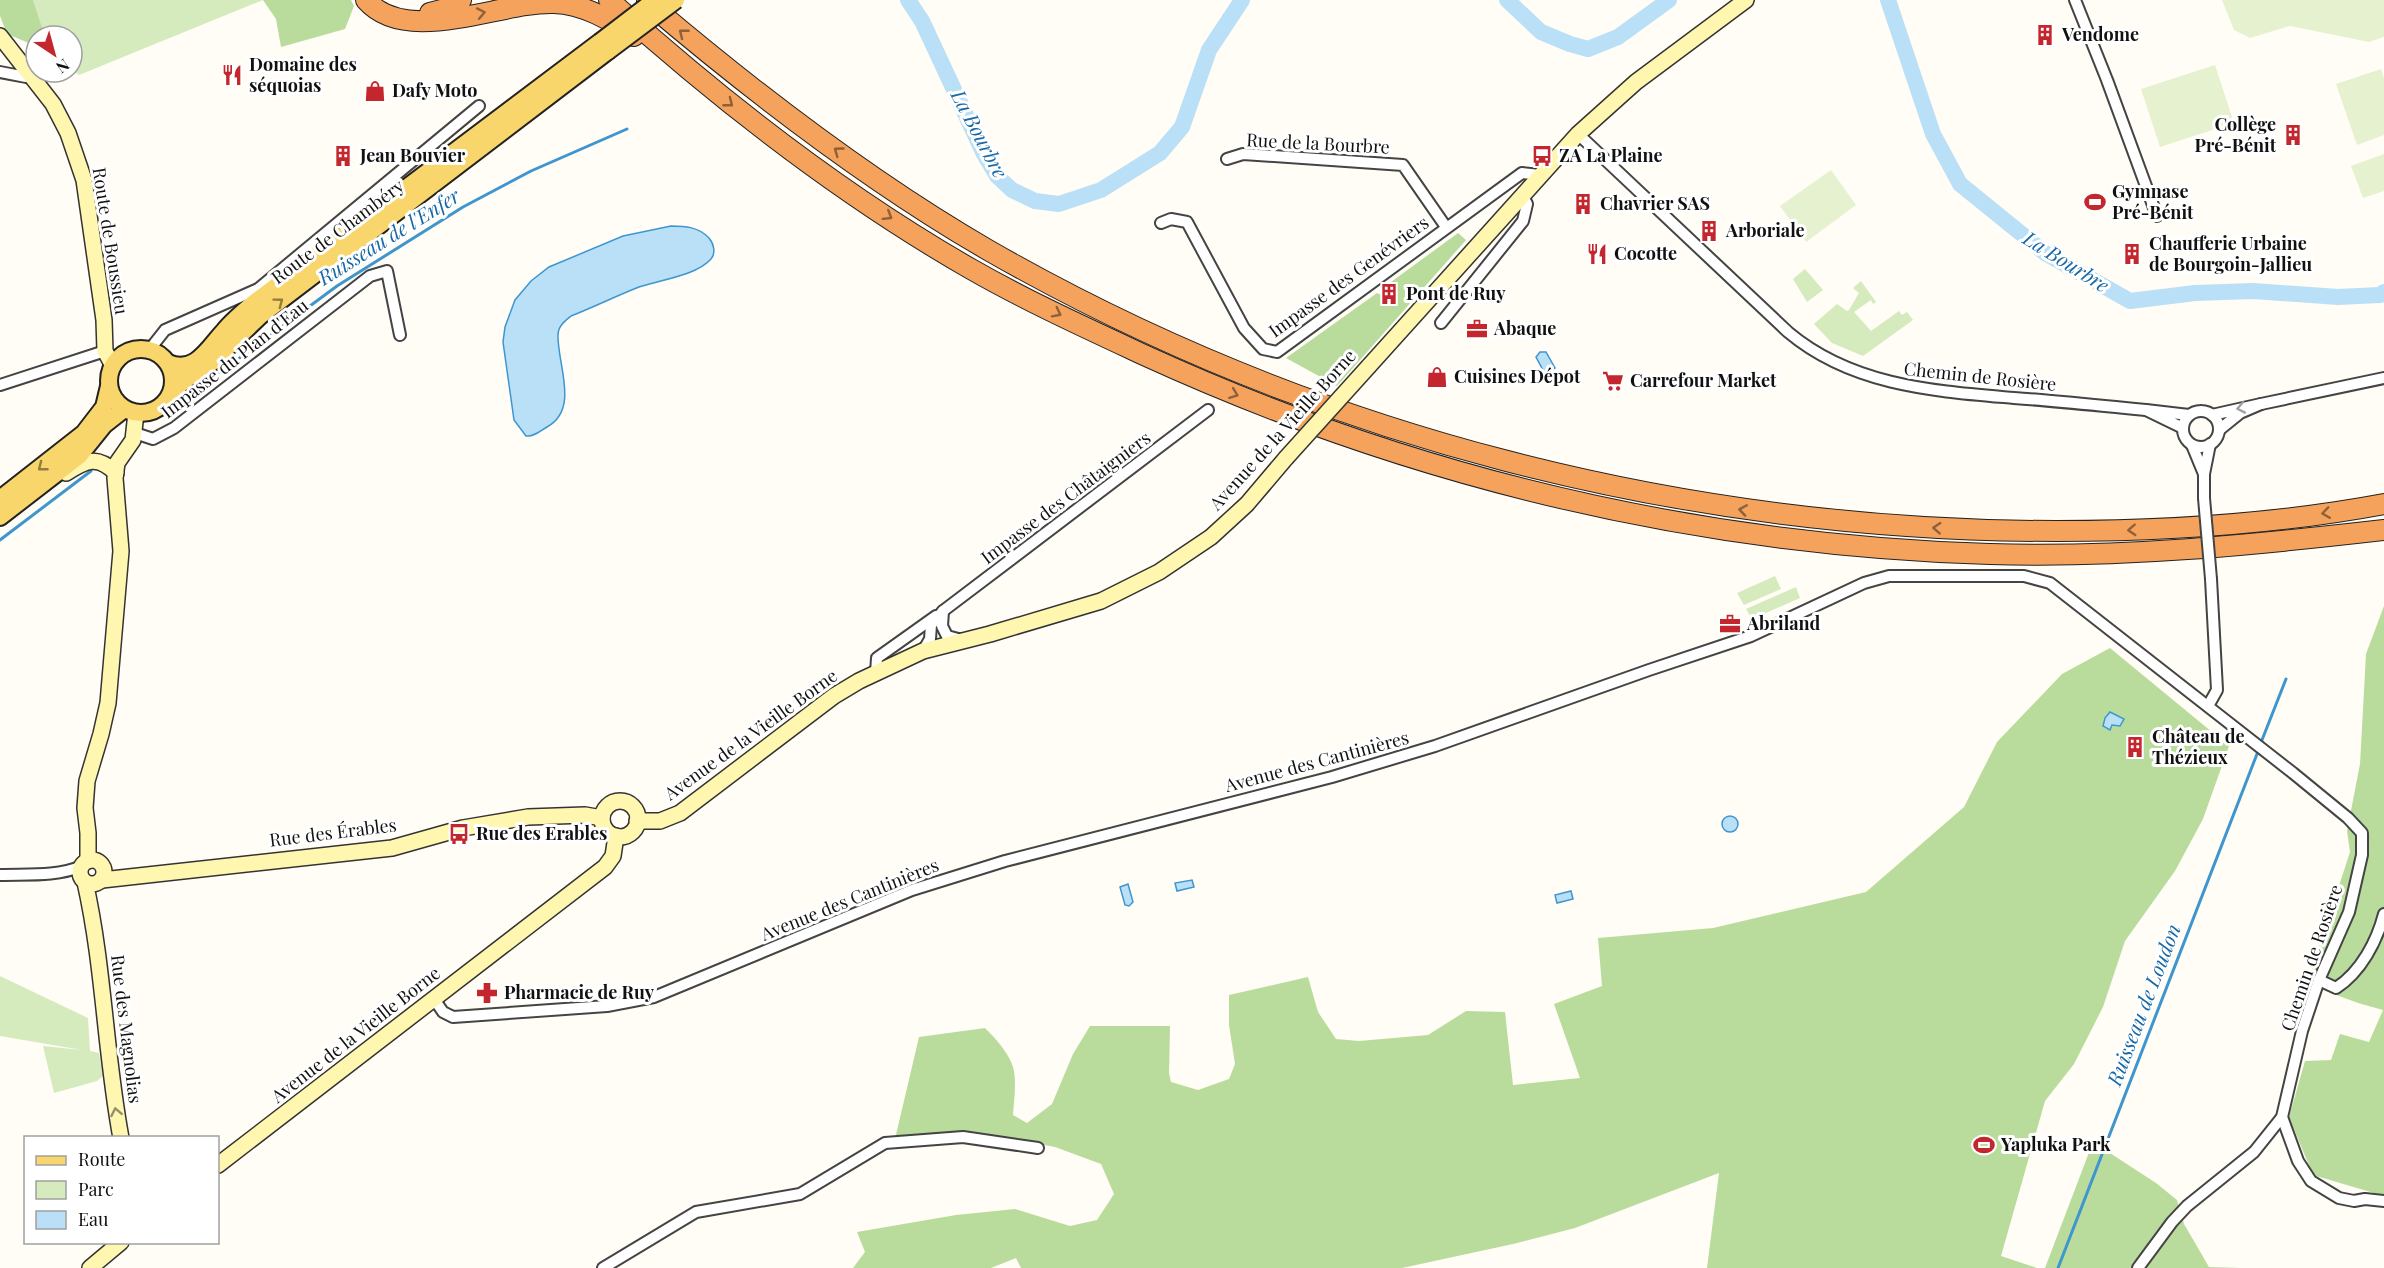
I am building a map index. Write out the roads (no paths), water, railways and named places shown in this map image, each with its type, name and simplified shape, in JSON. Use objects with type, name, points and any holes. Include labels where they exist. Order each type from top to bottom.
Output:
[{"type":"highway","points":[[366,0],[389,16],[411,21],[434,21],[524,5],[566,5],[592,12],[614,23],[645,46],[684,67]]},
{"type":"highway","points":[[378,0],[406,12],[424,13],[449,8],[461,0]]},
{"type":"highway","points":[[609,0],[684,67],[769,134],[864,201],[972,269],[1060,315],[1213,387],[1352,439],[1487,481],[1619,513],[1740,534],[1873,547],[1991,554],[2112,554],[2253,545],[2384,530]]},
{"type":"highway","points":[[645,0],[806,128],[877,179],[987,249],[1103,311],[1220,365],[1363,418],[1498,460],[1625,489],[1746,511],[1877,524],[1993,531],[2113,531],[2245,524],[2384,504]]},
{"type":"main road","name":"Route de Chambéry","points":[[172,391],[208,366],[260,316],[604,47],[655,0]]},
{"type":"main road","name":"Route de Chambéry","points":[[168,363],[183,366],[201,359],[223,331],[255,302],[604,47],[676,0]]},
{"type":"main road","name":"Avenue de la Vieille Borne","points":[[637,821],[660,821],[680,813],[834,696],[876,673],[923,651],[1101,601],[1159,572],[1211,537],[1247,504],[1578,134],[1636,82],[1746,0]]},
{"type":"main road","name":"Route de Boussieu","points":[[0,36],[24,66]]},
{"type":"main road","name":"Route de Boussieu","points":[[39,84],[53,104],[68,133],[84,180],[109,359]]},
{"type":"main road","points":[[21,502],[79,456],[104,425],[130,412],[151,412],[166,402],[172,391],[173,376],[168,363],[150,349],[133,350],[109,359],[111,397],[130,412],[135,433],[130,447],[117,463],[116,472],[121,551],[108,703],[87,781],[85,808],[93,873]]},
{"type":"main road","points":[[0,499],[84,433],[104,407],[110,386]]},
{"type":"main road","points":[[0,517],[78,465],[95,460],[106,463],[116,472]]},
{"type":"main road","points":[[620,801],[634,808],[637,821],[631,833],[616,836],[604,828],[602,818],[606,808],[620,801]]},
{"type":"main road","name":"Rue des Érables","points":[[93,873],[137,875],[392,848],[463,828],[528,817],[588,815],[602,818]]},
{"type":"main road","name":"Avenue de la Vieille Borne","points":[[219,1164],[605,867],[613,856],[616,836]]},
{"type":"main road","name":"Rue des Magnolias","points":[[93,873],[95,926],[111,1087],[121,1136]]},
{"type":"main road","points":[[90,1268],[119,1244]]},
{"type":"street","points":[[2075,0],[2157,216]]},
{"type":"street","points":[[0,72],[24,77]]},
{"type":"street","points":[[150,349],[165,330],[258,289],[479,106]]},
{"type":"street","name":"Chemin de Rosière","points":[[1578,134],[1770,316],[1808,349],[1829,359],[1887,382],[1919,389],[2189,415]]},
{"type":"street","name":"Rue de la Bourbre","points":[[1227,159],[1243,154],[1403,165],[1446,227]]},
{"type":"street","name":"Impasse des Genévriers","points":[[1161,223],[1171,219],[1187,222],[1244,328],[1263,348],[1277,352],[1522,173],[1540,175]]},
{"type":"street","points":[[1441,323],[1523,221],[1527,204],[1522,195]]},
{"type":"street","name":"Impasse du Plan d'Eau","points":[[135,433],[153,439],[174,428],[370,276],[387,271],[400,335]]},
{"type":"street","points":[[0,385],[109,359]]},
{"type":"street","points":[[2212,415],[2384,378]]},
{"type":"street","points":[[2219,430],[2240,413],[2261,404]]},
{"type":"street","name":"Impasse des Châtaigniers","points":[[923,651],[930,639],[931,625],[943,611],[1208,410]]},
{"type":"street","name":"Chemin de Rosière","points":[[2146,410],[2183,428]]},
{"type":"street","points":[[2208,706],[2217,690],[2204,474],[2210,444],[2217,436],[2219,424],[2212,415],[2203,411],[2189,415],[2183,428],[2185,438],[2198,447],[2210,444]]},
{"type":"street","points":[[2193,445],[2204,474]]},
{"type":"street","name":"Avenue des Cantinières","points":[[434,999],[443,1012],[453,1017],[607,1006],[654,997],[912,890],[1005,861],[1332,777],[1435,746],[1751,636],[1864,583],[1888,576],[2024,576],[2050,583],[2182,685]]},
{"type":"street","points":[[943,611],[942,627],[948,636],[964,641]]},
{"type":"street","points":[[876,673],[877,658],[943,611]]},
{"type":"street","name":"Chemin de Rosière","points":[[2138,1268],[2172,1222],[2187,1206],[2254,1152],[2282,1117],[2302,1031],[2319,980],[2349,912],[2362,855],[2362,833],[2348,818],[2182,685]]},
{"type":"street","points":[[0,875],[93,873]]},
{"type":"street","points":[[2319,980],[2336,987],[2349,980],[2375,940],[2384,914]]},
{"type":"street","points":[[2282,1117],[2298,1161],[2311,1181],[2339,1197],[2354,1201],[2365,1198],[2384,1201]]},
{"type":"street","points":[[603,1268],[696,1212],[800,1194],[885,1143],[963,1137],[1038,1148]]},
{"type":"water","points":[[671,226],[691,228],[705,234],[713,246],[714,254],[711,259],[696,270],[639,287],[571,316],[564,322],[558,335],[565,398],[562,409],[557,419],[547,427],[534,435],[526,436],[514,420],[503,342],[505,327],[515,300],[531,281],[549,267],[623,236]]},
{"type":"water","points":[[1540,352],[1546,352],[1555,368],[1545,374],[1536,357]]},
{"type":"water","points":[[2110,712],[2124,719],[2120,726],[2112,725],[2110,730],[2103,726]]},
{"type":"water","points":[[1730,816],[1738,824],[1730,832],[1722,824]]},
{"type":"water","points":[[1192,880],[1194,887],[1177,891],[1175,883]]},
{"type":"water","points":[[1128,884],[1133,902],[1129,906],[1125,905],[1120,887]]},
{"type":"water","points":[[1571,891],[1573,899],[1557,903],[1555,895]]},
{"type":"waterway","name":"La Bourbre","points":[[908,0],[922,21],[984,154],[997,176],[1012,190],[1035,201],[1059,204],[1101,190],[1160,153],[1182,127],[1209,50],[1242,0]]},
{"type":"waterway","name":"La Bourbre","points":[[1507,0],[1541,32],[1588,49],[1618,37],[1669,0]]},
{"type":"waterway","name":"La Bourbre","points":[[1888,0],[1933,134],[1960,184],[2045,253],[2130,301],[2195,293],[2253,291],[2338,297],[2380,295],[2384,292]]},
{"type":"waterway","name":"Ruisseau de l'Enfer","points":[[183,400],[337,286],[463,207],[531,171],[627,129]]},
{"type":"waterway","name":"Ruisseau de l'Enfer","points":[[0,540],[91,471]]},
{"type":"waterway","name":"Ruisseau de Loudon","points":[[2262,740],[2286,679]]},
{"type":"waterway","name":"Ruisseau de Loudon","points":[[2058,1268],[2257,754]]},
{"type":"place","name":"Vendome","points":[[2045,35]]},
{"type":"place","name":"Domaine des séquoias","points":[[232,75]]},
{"type":"place","name":"Dafy Moto","points":[[375,91]]},
{"type":"place","name":"Collège Pré-Bénit","points":[[2293,135]]},
{"type":"place","name":"Jean Bouvier","points":[[343,156]]},
{"type":"place","name":"ZA La Plaine","points":[[1542,156]]},
{"type":"place","name":"Gymnase Pré-Bénit","points":[[2095,202]]},
{"type":"place","name":"Chavrier SAS","points":[[1583,204]]},
{"type":"place","name":"Arboriale","points":[[1709,231]]},
{"type":"place","name":"Cocotte","points":[[1597,254]]},
{"type":"place","name":"Chaufferie Urbaine de Bourgoin-Jallieu","points":[[2132,254]]},
{"type":"place","name":"Pont de Ruy","points":[[1389,294]]},
{"type":"place","name":"Abaque","points":[[1477,329]]},
{"type":"place","name":"Cuisines Dépot","points":[[1437,377]]},
{"type":"place","name":"Carrefour Market","points":[[1613,381]]},
{"type":"place","name":"Abriland","points":[[1730,624]]},
{"type":"place","name":"Château de Thézieux","points":[[2135,747]]},
{"type":"place","name":"Rue des Erables","points":[[459,834]]},
{"type":"place","name":"Pharmacie de Ruy","points":[[487,993]]},
{"type":"place","name":"Yapluka Park","points":[[1984,1145]]}]
